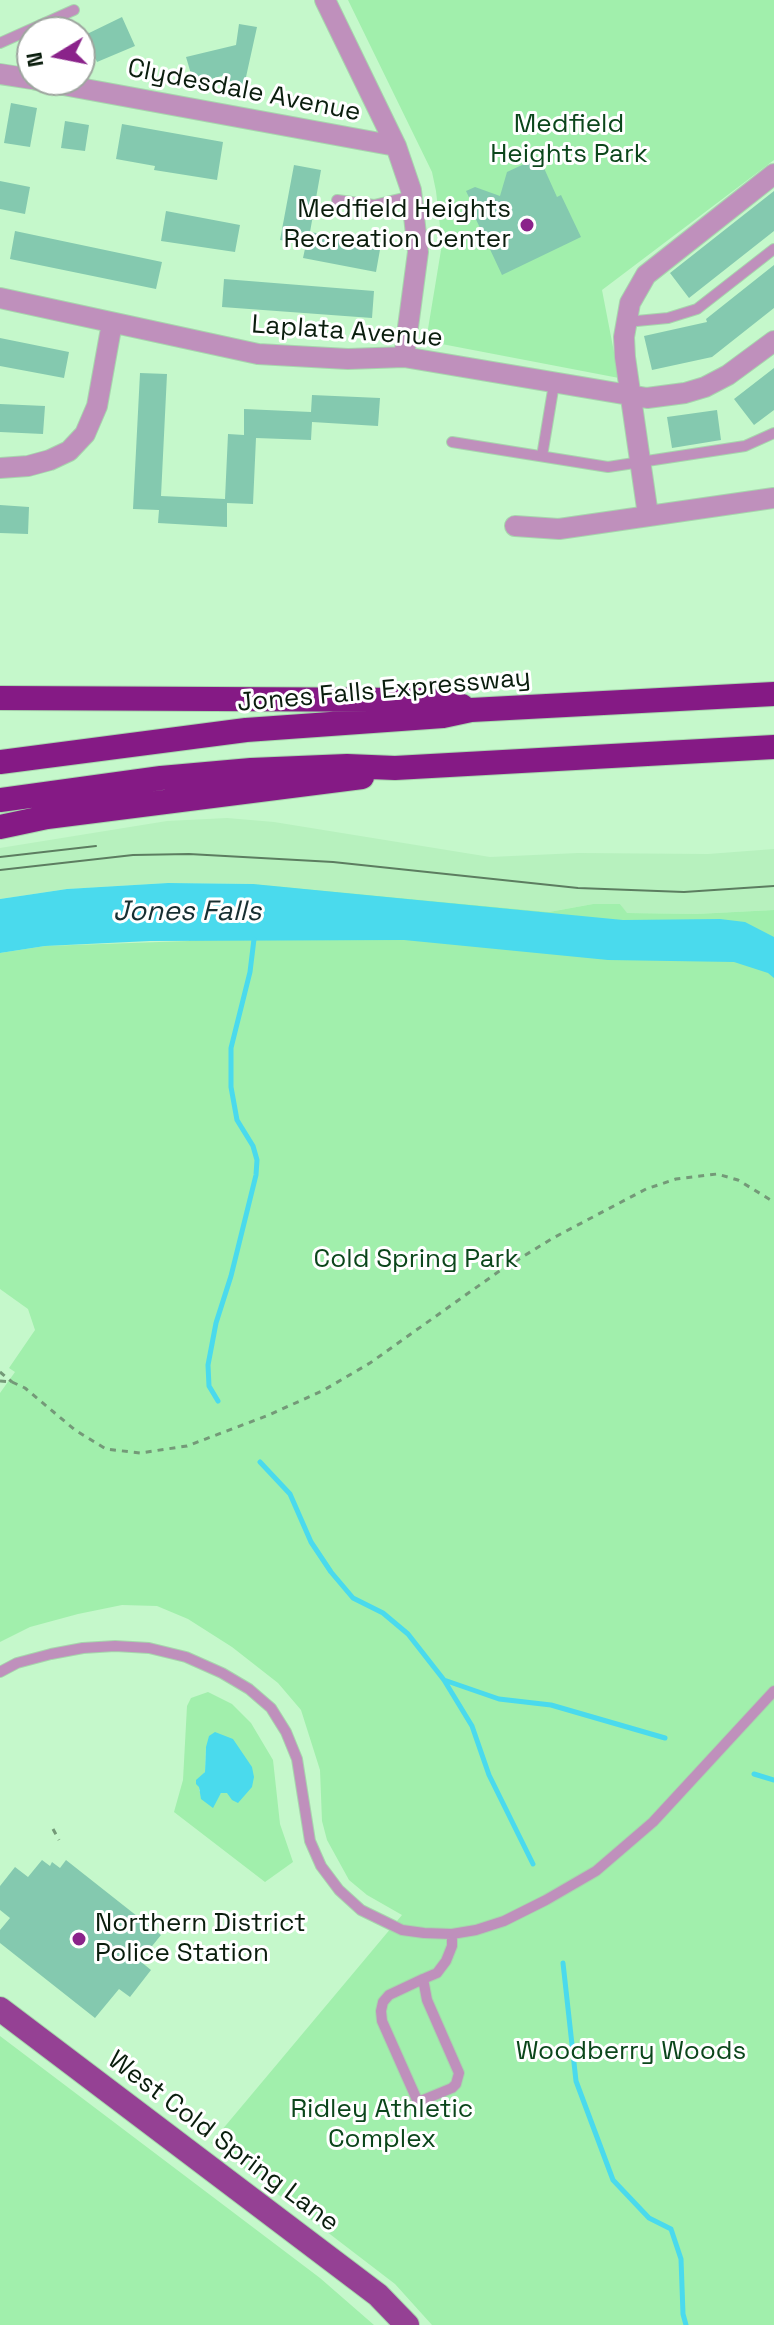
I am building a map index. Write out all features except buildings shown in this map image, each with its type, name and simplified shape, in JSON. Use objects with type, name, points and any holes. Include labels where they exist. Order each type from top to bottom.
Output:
[{"type":"highway","name":"Jones Falls Expressway","points":[[0,762],[216,733],[443,716],[471,710],[774,694]]},
{"type":"highway","points":[[0,698],[427,700],[452,703],[471,710]]},
{"type":"highway","points":[[0,800],[161,778],[251,770],[347,766],[395,768],[774,747]]},
{"type":"highway","points":[[0,827],[47,817],[164,801],[348,781],[395,768]]},
{"type":"main road","name":"West Cold Spring Lane","points":[[0,2009],[378,2295],[407,2325]]},
{"type":"street","points":[[325,0],[396,146],[412,196],[418,252],[404,357]]},
{"type":"street","name":"Clydesdale Avenue","points":[[96,91],[396,146]]},
{"type":"street","points":[[648,515],[624,337],[630,303],[646,275],[774,174]]},
{"type":"street","name":"Laplata Avenue","points":[[0,298],[224,349],[271,356],[348,359],[404,357],[631,397],[664,397],[705,387],[728,375],[774,341]]},
{"type":"street","points":[[0,468],[28,466],[50,460],[69,451],[85,434],[97,406],[112,323]]},
{"type":"street","points":[[515,526],[559,529],[774,498]]},
{"type":"lane","points":[[0,43],[74,10]]},
{"type":"lane","points":[[337,200],[374,205],[412,196]]},
{"type":"lane","points":[[626,322],[668,318],[697,309],[774,249]]},
{"type":"lane","points":[[542,456],[554,384]]},
{"type":"lane","points":[[452,442],[596,467],[745,446],[774,433]]},
{"type":"lane","points":[[0,1672],[17,1663],[51,1654],[115,1646],[149,1648],[186,1657],[222,1673],[249,1689],[271,1708],[286,1732],[297,1759],[310,1841],[321,1866],[339,1890],[361,1910],[402,1930],[452,1934],[504,1921],[596,1871],[653,1822],[774,1691]]},
{"type":"lane","points":[[423,1979],[427,2000],[459,2073],[452,2088],[418,2102],[382,2021],[381,2011],[389,1995],[423,1979],[437,1973],[452,1946],[452,1934]]},
{"type":"path","points":[[0,1372],[25,1388],[75,1430],[106,1449],[140,1453],[187,1446],[324,1390],[370,1363],[498,1272],[553,1238],[646,1189],[676,1179],[717,1174],[738,1180],[774,1202]]},
{"type":"path","points":[[0,1381],[12,1382]]},
{"type":"path","points":[[53,1829],[59,1840]]},
{"type":"shaded area","points":[[227,818],[274,822],[490,857],[578,853],[708,854],[774,849],[774,910],[696,914],[626,913],[620,904],[593,904],[549,912],[253,884],[168,883],[67,889],[0,899],[0,848],[167,821]]},
{"type":"green space","name":"Medfield Heights Park","points":[[348,0],[774,0],[774,160],[602,290],[619,378],[426,341],[442,244],[432,172]]},
{"type":"green space","name":"Cold Spring Park","points":[[253,884],[549,912],[593,904],[620,904],[627,913],[696,914],[774,910],[774,2325],[432,2325],[395,2284],[211,2143],[402,1915],[367,1895],[349,1880],[327,1840],[322,1821],[320,1770],[301,1710],[278,1683],[232,1647],[188,1619],[157,1606],[122,1605],[30,1627],[0,1642],[0,1393],[15,1372],[9,1368],[35,1330],[28,1309],[0,1289],[0,953],[45,946],[188,941]]},
{"type":"green space","points":[[208,1692],[232,1704],[251,1723],[273,1760],[280,1824],[293,1862],[265,1882],[174,1812],[183,1780],[187,1706],[191,1698]],"holes":[[[206,1747],[227,1793],[221,1793],[217,1799],[199,1791],[205,1772]]]},
{"type":"green space","points":[[0,2036],[320,2278],[374,2325],[0,2325]]},
{"type":"water","name":"Jones Falls","points":[[168,883],[253,884],[623,920],[720,919],[745,922],[774,937],[774,978],[768,973],[734,962],[608,960],[404,940],[150,941],[45,946],[0,953],[0,899],[67,889]]},
{"type":"water","points":[[215,1732],[233,1739],[252,1767],[254,1777],[252,1787],[238,1803],[227,1793],[221,1793],[213,1808],[201,1799],[196,1780],[205,1772],[206,1747],[209,1736]]},
{"type":"waterway","points":[[218,1401],[209,1386],[208,1365],[216,1323],[256,1175],[257,1160],[253,1146],[237,1120],[231,1087],[231,1048],[250,972],[254,939]]},
{"type":"waterway","points":[[260,1462],[290,1494],[311,1542],[331,1572],[353,1598],[383,1613],[408,1634],[444,1680],[472,1726],[489,1775],[533,1864]]},
{"type":"waterway","points":[[444,1680],[499,1699],[551,1705],[665,1738]]},
{"type":"waterway","points":[[754,1774],[774,1780]]},
{"type":"waterway","points":[[563,1963],[576,2081],[613,2180],[649,2218],[671,2229],[681,2259],[686,2325]]},
{"type":"tram line","points":[[0,857],[96,846]]},
{"type":"tram line","points":[[0,870],[133,855],[189,854],[333,862],[578,888],[684,892],[774,886]]},
{"type":"place","name":"Medfield Heights Recreation Center","points":[[527,225]]},
{"type":"place","name":"Northern District Police Station","points":[[79,1939]]},
{"type":"park label","name":"Woodberry Woods","points":[[631,2052]]},
{"type":"park label","name":"Ridley Athletic Complex","points":[[382,2125]]}]
